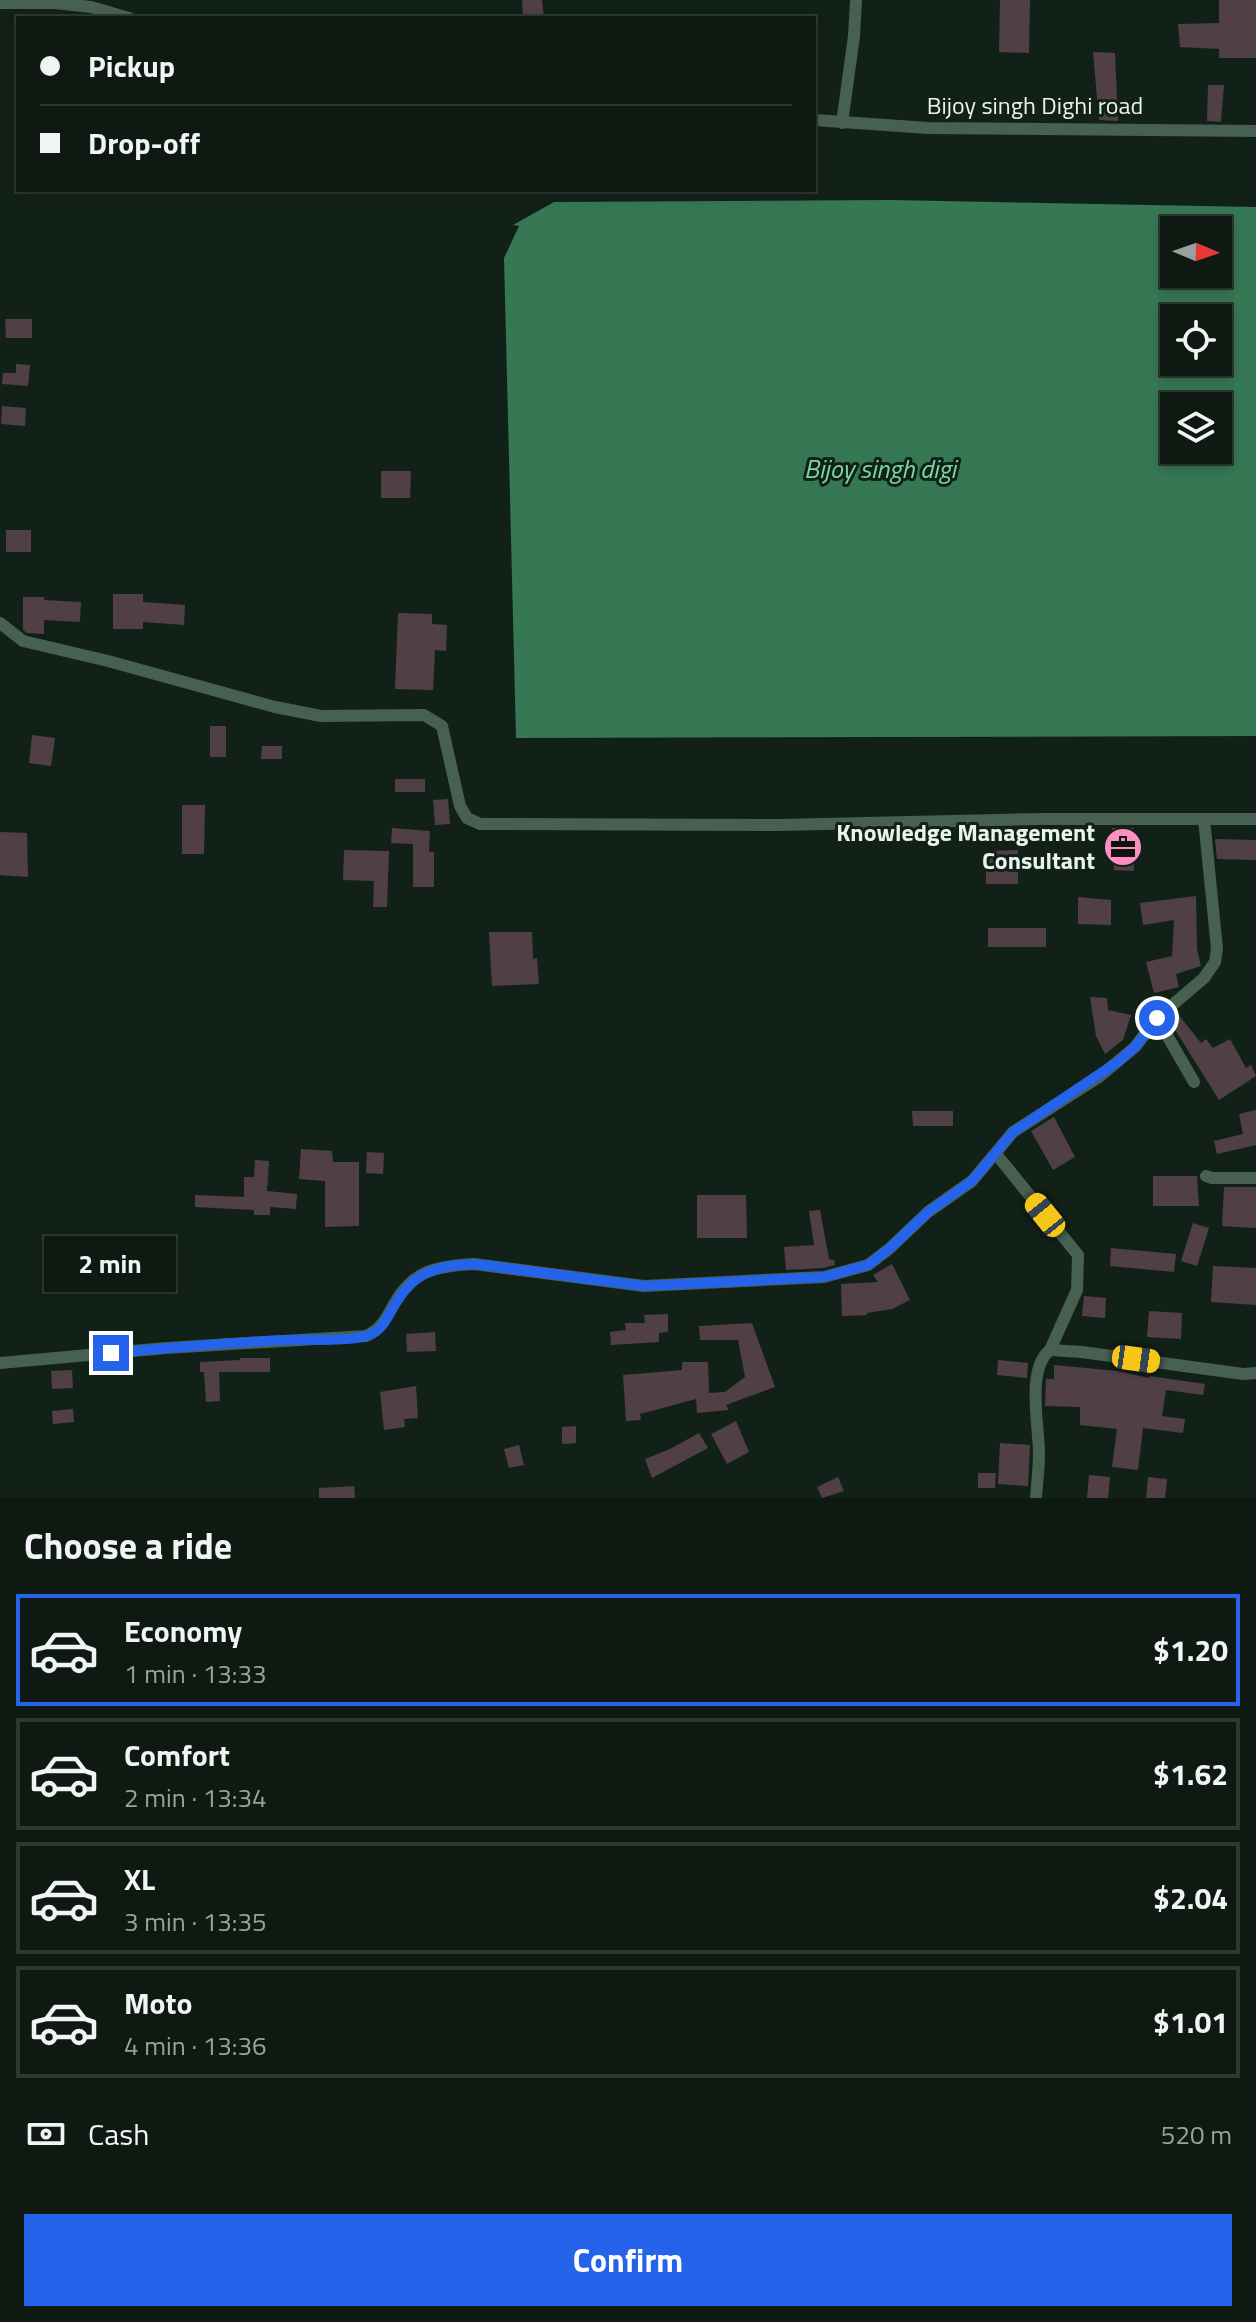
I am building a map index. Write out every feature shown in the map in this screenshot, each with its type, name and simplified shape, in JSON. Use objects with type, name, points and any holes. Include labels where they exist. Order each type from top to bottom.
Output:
[{"type":"street","points":[[842,123],[856,0]]},
{"type":"street","points":[[0,3],[55,3],[91,7],[122,16]]},
{"type":"street","name":"Bijoy singh Dighi road","points":[[816,120],[928,128],[1256,131]]},
{"type":"street","points":[[0,623],[23,641],[275,707],[321,716],[424,715],[442,726],[460,806],[467,818],[480,824],[779,825],[1042,819],[1256,819]]},
{"type":"street","points":[[0,1363],[265,1341],[366,1336],[382,1326],[403,1289],[413,1279],[448,1265],[474,1264],[644,1286],[824,1277],[868,1265],[928,1212],[972,1181],[1013,1132],[1119,1061],[1135,1047],[1157,1018],[1204,978],[1215,962],[1217,949],[1204,819]]},
{"type":"street","points":[[1157,1018],[1194,1082]]},
{"type":"street","points":[[996,1154],[1078,1255],[1077,1290],[1050,1350],[1039,1361],[1036,1383],[1039,1454],[1036,1498]]},
{"type":"street","points":[[1206,1176],[1256,1178]]},
{"type":"street","points":[[1050,1350],[1243,1374],[1256,1373]]},
{"type":"water","name":"Bijoy singh digi","points":[[891,200],[1256,207],[1256,736],[516,738],[504,258],[519,226],[513,225],[554,202]]},
{"type":"building","points":[[522,0],[542,0],[544,16],[523,16]]},
{"type":"building","points":[[1000,0],[1030,0],[1029,53],[999,52]]},
{"type":"building","points":[[1219,0],[1256,0],[1256,58],[1219,58],[1219,49],[1180,47],[1178,24],[1219,23]]},
{"type":"building","points":[[1093,52],[1115,53],[1118,121],[1099,120]]},
{"type":"building","points":[[1208,85],[1224,85],[1221,122],[1207,121]]},
{"type":"building","points":[[5,319],[32,319],[32,338],[6,338]]},
{"type":"building","points":[[16,364],[30,365],[28,386],[2,384],[3,373],[16,373]]},
{"type":"building","points":[[2,406],[26,408],[25,426],[1,424]]},
{"type":"building","points":[[381,471],[411,471],[410,498],[381,498]]},
{"type":"building","points":[[6,530],[31,530],[31,552],[6,552]]},
{"type":"building","points":[[113,594],[143,594],[143,602],[185,605],[184,625],[143,622],[143,629],[113,629]]},
{"type":"building","points":[[23,597],[81,602],[80,622],[44,620],[44,634],[27,633],[23,630]]},
{"type":"building","points":[[398,613],[432,614],[432,624],[447,625],[446,651],[435,650],[433,690],[395,689]]},
{"type":"building","points":[[210,726],[226,726],[226,757],[210,757]]},
{"type":"building","points":[[32,735],[55,738],[51,766],[29,763]]},
{"type":"building","points":[[262,746],[282,746],[282,759],[261,759]]},
{"type":"building","points":[[395,779],[425,779],[425,792],[395,792]]},
{"type":"building","points":[[448,799],[450,824],[435,825],[433,800]]},
{"type":"building","points":[[182,805],[205,805],[204,854],[182,854]]},
{"type":"building","points":[[392,828],[430,831],[429,852],[434,852],[434,887],[413,887],[413,844],[391,843]]},
{"type":"building","name":"Knowledge Management Consultant","points":[[1112,828],[1133,828],[1134,871],[1114,870]]},
{"type":"building","points":[[0,832],[27,833],[28,877],[0,875]]},
{"type":"building","points":[[1215,839],[1256,840],[1256,860],[1217,859]]},
{"type":"building","points":[[344,850],[389,851],[387,907],[373,907],[374,881],[343,880]]},
{"type":"building","points":[[1018,850],[1018,884],[986,884],[986,851]]},
{"type":"building","points":[[1196,896],[1197,949],[1201,966],[1176,974],[1179,987],[1154,993],[1146,962],[1172,956],[1174,920],[1143,925],[1140,903]]},
{"type":"building","points":[[1078,897],[1111,900],[1111,925],[1078,924]]},
{"type":"building","points":[[988,928],[1046,928],[1046,947],[988,947]]},
{"type":"building","points":[[489,932],[532,932],[533,959],[537,958],[539,984],[492,986]]},
{"type":"building","points":[[1090,997],[1107,998],[1108,1010],[1131,1015],[1123,1040],[1105,1054],[1096,1036]]},
{"type":"building","points":[[1177,1013],[1201,1043],[1206,1039],[1213,1048],[1230,1039],[1246,1068],[1251,1065],[1256,1076],[1219,1100],[1169,1020]]},
{"type":"building","points":[[1256,1110],[1256,1145],[1217,1154],[1214,1141],[1243,1134],[1239,1114]]},
{"type":"building","points":[[912,1111],[953,1111],[953,1126],[913,1126]]},
{"type":"building","points":[[1054,1117],[1075,1157],[1053,1170],[1031,1131]]},
{"type":"building","points":[[301,1149],[332,1151],[333,1162],[359,1162],[359,1226],[325,1227],[325,1181],[299,1179]]},
{"type":"building","points":[[367,1152],[384,1153],[383,1174],[366,1173]]},
{"type":"building","points":[[255,1160],[269,1161],[267,1191],[297,1194],[296,1209],[270,1207],[270,1215],[254,1215],[254,1210],[195,1207],[195,1195],[244,1197],[244,1177],[254,1177]]},
{"type":"building","points":[[1153,1176],[1197,1176],[1199,1206],[1153,1206]]},
{"type":"building","points":[[1224,1187],[1256,1187],[1256,1228],[1222,1226]]},
{"type":"building","points":[[697,1195],[746,1195],[747,1238],[697,1238]]},
{"type":"building","points":[[820,1210],[829,1259],[834,1260],[835,1265],[786,1270],[784,1247],[814,1245],[809,1211]]},
{"type":"building","points":[[1193,1223],[1209,1228],[1197,1266],[1181,1261]]},
{"type":"building","points":[[1111,1248],[1176,1254],[1174,1272],[1110,1266]]},
{"type":"building","points":[[892,1264],[910,1300],[892,1309],[867,1315],[842,1316],[841,1284],[878,1282],[873,1275]]},
{"type":"building","points":[[1213,1266],[1256,1268],[1256,1305],[1211,1302]]},
{"type":"building","points":[[1084,1296],[1106,1298],[1105,1318],[1082,1316]]},
{"type":"building","points":[[1149,1311],[1182,1313],[1181,1339],[1147,1337]]},
{"type":"building","points":[[668,1314],[668,1332],[659,1333],[659,1342],[611,1345],[610,1332],[626,1330],[625,1323],[645,1323],[644,1315]]},
{"type":"building","points":[[752,1323],[775,1387],[726,1405],[729,1410],[697,1413],[696,1399],[640,1414],[641,1420],[626,1421],[623,1375],[682,1370],[682,1362],[708,1362],[709,1393],[725,1392],[745,1377],[738,1340],[700,1340],[699,1326]]},
{"type":"building","points":[[435,1332],[436,1351],[407,1352],[406,1334]]},
{"type":"building","points":[[270,1358],[270,1372],[219,1372],[220,1401],[206,1402],[204,1372],[200,1372],[200,1362]]},
{"type":"building","points":[[998,1360],[1028,1363],[1027,1378],[997,1375]]},
{"type":"building","points":[[1054,1365],[1205,1384],[1203,1395],[1166,1390],[1162,1416],[1185,1419],[1183,1433],[1143,1428],[1138,1470],[1112,1467],[1117,1429],[1080,1425],[1080,1407],[1045,1406],[1046,1379],[1054,1379]]},
{"type":"building","points":[[72,1370],[73,1388],[52,1389],[51,1371]]},
{"type":"building","points":[[416,1386],[418,1418],[404,1419],[405,1427],[384,1430],[380,1392]]},
{"type":"building","points":[[73,1409],[74,1422],[53,1424],[52,1411]]},
{"type":"building","points":[[736,1421],[749,1452],[727,1464],[711,1434]]},
{"type":"building","points":[[576,1426],[576,1443],[562,1444],[562,1427]]},
{"type":"building","points":[[699,1433],[708,1448],[652,1478],[645,1459]]},
{"type":"building","points":[[1000,1443],[1030,1445],[1028,1486],[998,1484]]},
{"type":"building","points":[[519,1445],[524,1465],[509,1468],[504,1449]]},
{"type":"building","points":[[978,1473],[996,1473],[995,1488],[978,1488]]},
{"type":"building","points":[[1089,1475],[1110,1477],[1108,1498],[1087,1498]]},
{"type":"building","points":[[838,1477],[844,1491],[822,1498],[817,1487]]},
{"type":"building","points":[[1148,1477],[1167,1479],[1165,1498],[1146,1498]]},
{"type":"building","points":[[354,1486],[355,1498],[319,1498],[319,1488]]},
{"type":"place","name":"Knowledge Management Consultant","points":[[1123,847]]},
{"type":"route","points":[[111,1353],[366,1336],[382,1326],[403,1289],[413,1279],[448,1265],[474,1264],[644,1286],[824,1277],[868,1265],[928,1212],[972,1181],[1013,1132],[1119,1061],[1135,1047],[1157,1018]]}]
